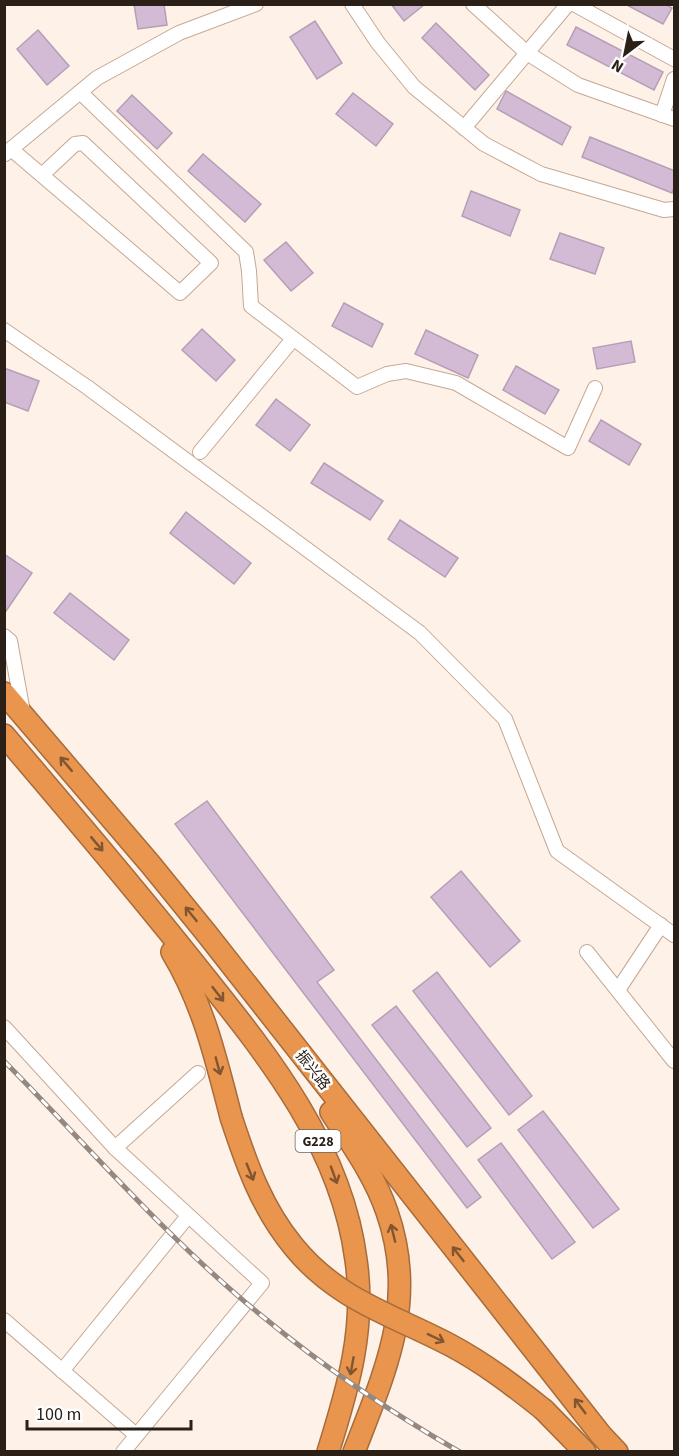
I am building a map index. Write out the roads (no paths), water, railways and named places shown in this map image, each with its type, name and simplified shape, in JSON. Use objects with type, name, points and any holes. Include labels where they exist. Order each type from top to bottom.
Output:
[{"type":"highway","name":"振兴路","points":[[4,693],[158,874],[617,1452]]},
{"type":"highway","name":"振兴路","points":[[4,735],[129,882],[245,1028],[296,1100],[329,1164],[350,1227],[357,1261],[359,1290],[358,1327],[346,1394],[328,1452]]},
{"type":"highway","points":[[129,882],[183,971],[198,1003],[209,1033],[231,1117],[256,1185],[273,1218],[294,1248],[321,1275],[351,1298],[451,1346],[484,1365],[544,1410],[585,1452]]},
{"type":"highway","points":[[266,1010],[373,1179],[387,1210],[395,1240],[400,1272],[400,1303],[395,1337],[388,1363],[354,1452]]},
{"type":"street","points":[[42,175],[75,144],[83,143],[211,263],[180,293],[42,175],[8,152],[97,78],[179,33],[256,4]]},
{"type":"street","points":[[352,4],[378,43],[414,87],[484,144],[541,174],[664,210],[675,209]]},
{"type":"street","points":[[473,4],[527,53],[578,85],[668,117],[675,79]]},
{"type":"street","points":[[464,128],[568,4]]},
{"type":"street","points":[[574,4],[675,59]]},
{"type":"street","points":[[80,92],[246,252],[251,306],[357,387],[387,374],[406,371],[456,383],[568,448],[595,388]]},
{"type":"street","points":[[4,330],[87,387],[420,633],[505,719],[557,851],[675,935]]},
{"type":"street","points":[[200,452],[293,339]]},
{"type":"street","points":[[4,636],[10,641],[23,714]]},
{"type":"street","points":[[618,990],[661,925]]},
{"type":"street","points":[[587,952],[675,1061]]},
{"type":"street","points":[[4,1027],[115,1148],[262,1284],[123,1452]]},
{"type":"street","points":[[115,1148],[198,1073]]},
{"type":"street","points":[[62,1371],[188,1216]]},
{"type":"street","points":[[4,1320],[136,1435]]},
{"type":"railway","points":[[4,1061],[161,1225],[227,1287],[333,1371],[408,1421],[460,1452]]}]
